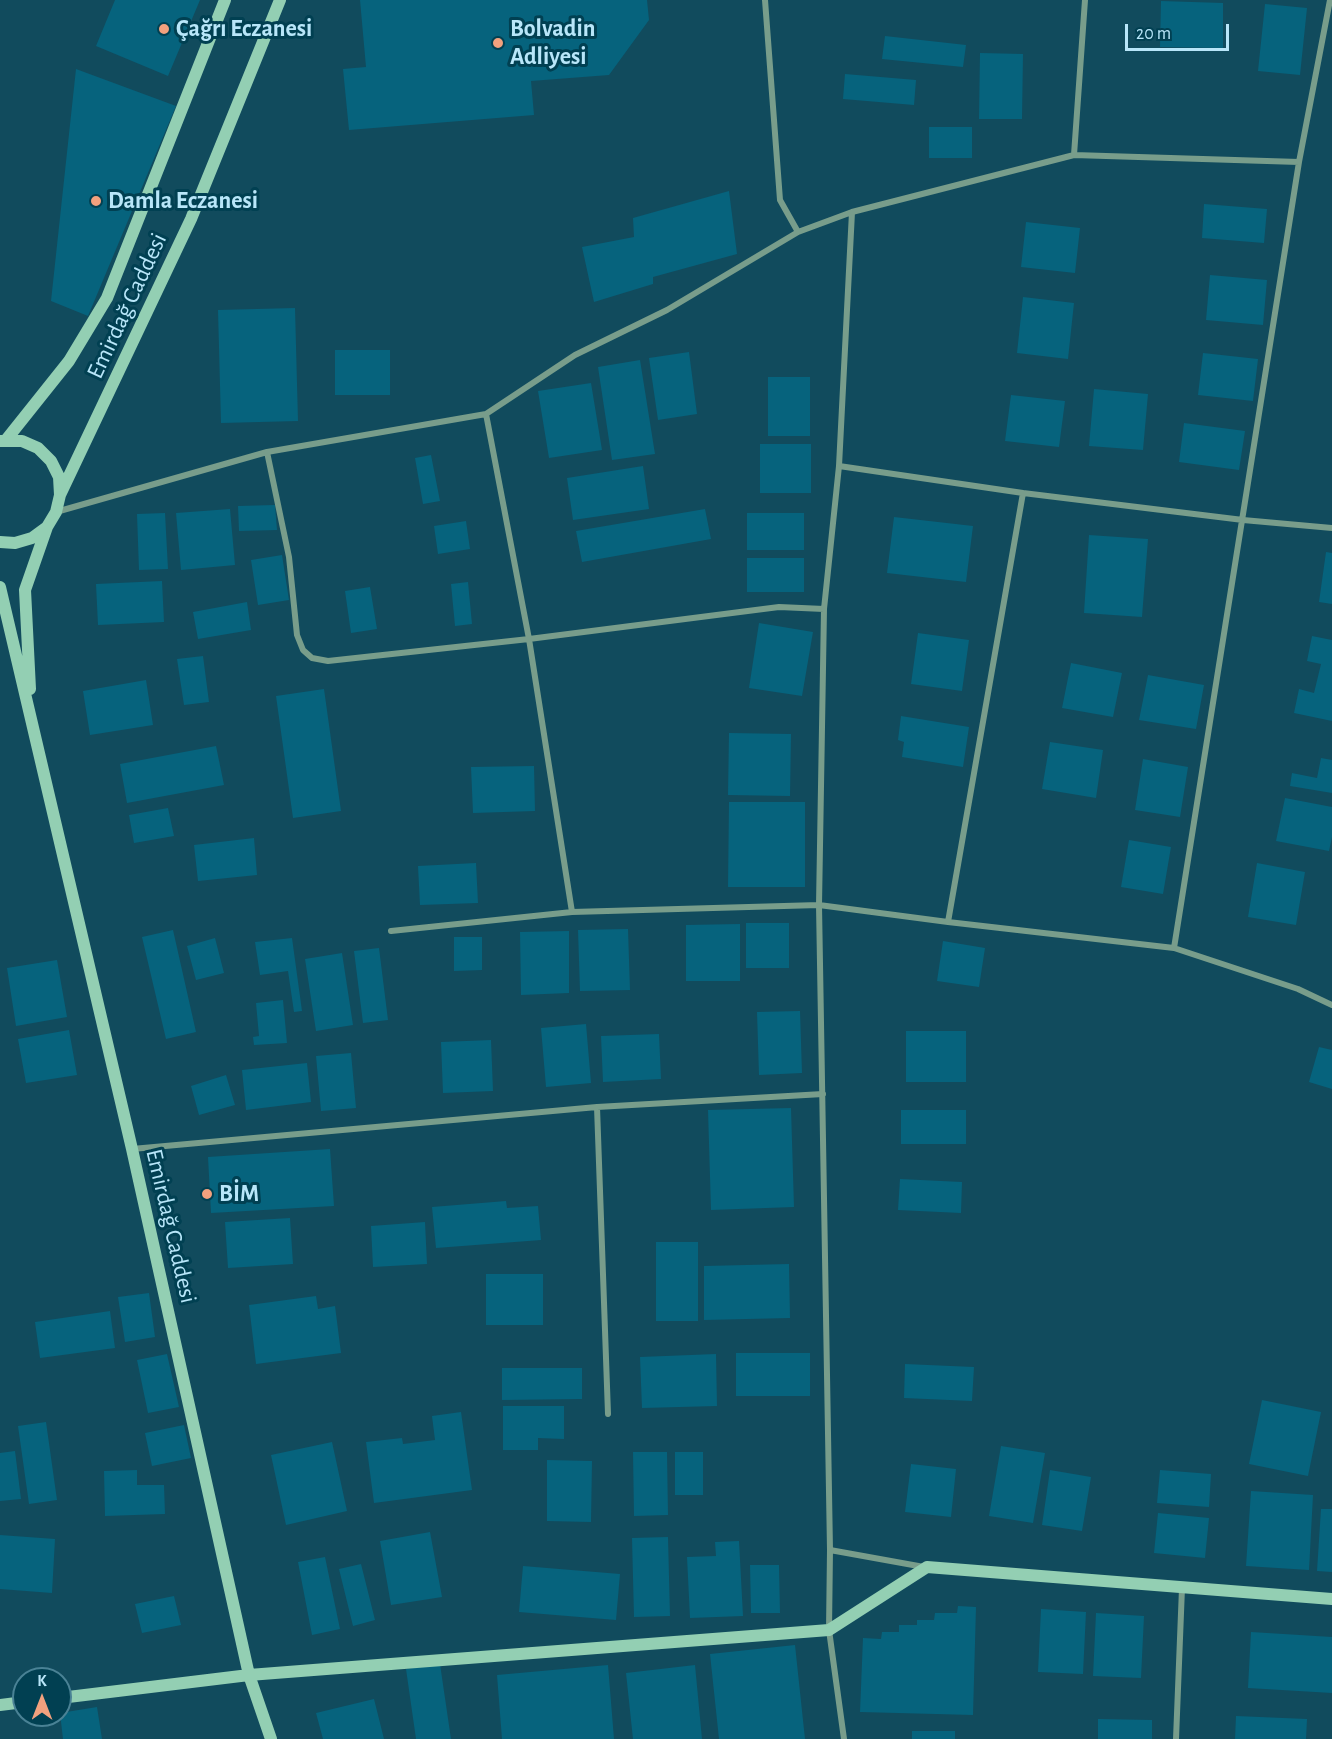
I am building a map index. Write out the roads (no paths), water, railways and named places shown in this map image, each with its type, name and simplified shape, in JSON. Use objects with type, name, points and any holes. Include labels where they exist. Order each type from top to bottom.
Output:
[{"type":"main road","name":"Emirdağ Caddesi","points":[[3,440],[69,362],[107,298],[225,0]]},
{"type":"main road","name":"Emirdağ Caddesi","points":[[0,542],[15,543],[32,538],[46,527],[56,512],[60,495],[191,219],[279,0]]},
{"type":"main road","name":"Emirdağ Caddesi","points":[[3,440],[22,441],[38,448],[51,461],[59,477],[60,495]]},
{"type":"main road","points":[[31,720],[26,590],[46,527]]},
{"type":"main road","points":[[0,587],[31,720]]},
{"type":"main road","name":"Emirdağ Caddesi","points":[[31,720],[132,1149],[249,1675],[271,1739]]},
{"type":"main road","points":[[72,1697],[249,1675],[829,1630],[927,1567],[1332,1599]]},
{"type":"street","points":[[765,0],[780,200],[798,232]]},
{"type":"street","points":[[1074,155],[1085,0]]},
{"type":"street","points":[[1174,948],[1299,162],[1330,0]]},
{"type":"street","points":[[56,512],[267,452],[486,414],[575,355],[667,310],[798,232],[852,212],[1074,155],[1299,162]]},
{"type":"street","points":[[844,1739],[829,1630],[830,1550],[819,905],[824,609],[839,466],[852,212]]},
{"type":"street","points":[[486,414],[529,639],[572,912]]},
{"type":"street","points":[[267,452],[289,557],[297,635],[303,650],[312,658],[328,661],[529,639],[779,607],[824,609]]},
{"type":"street","points":[[839,466],[1023,493],[1243,520],[1332,528]]},
{"type":"street","points":[[948,922],[1023,493]]},
{"type":"street","points":[[391,931],[572,912],[819,905],[1174,948],[1298,989],[1332,1005]]},
{"type":"street","points":[[132,1149],[597,1107],[823,1094]]},
{"type":"street","points":[[597,1107],[608,1414]]},
{"type":"street","points":[[830,1550],[927,1567]]},
{"type":"street","points":[[1176,1739],[1182,1588]]},
{"type":"place","name":"Çağrı Eczanesi","points":[[164,29]]},
{"type":"place","name":"Bolvadin Adliyesi","points":[[498,43]]},
{"type":"place","name":"Damla Eczanesi","points":[[96,201]]},
{"type":"place","name":"BİM","points":[[207,1194]]}]
